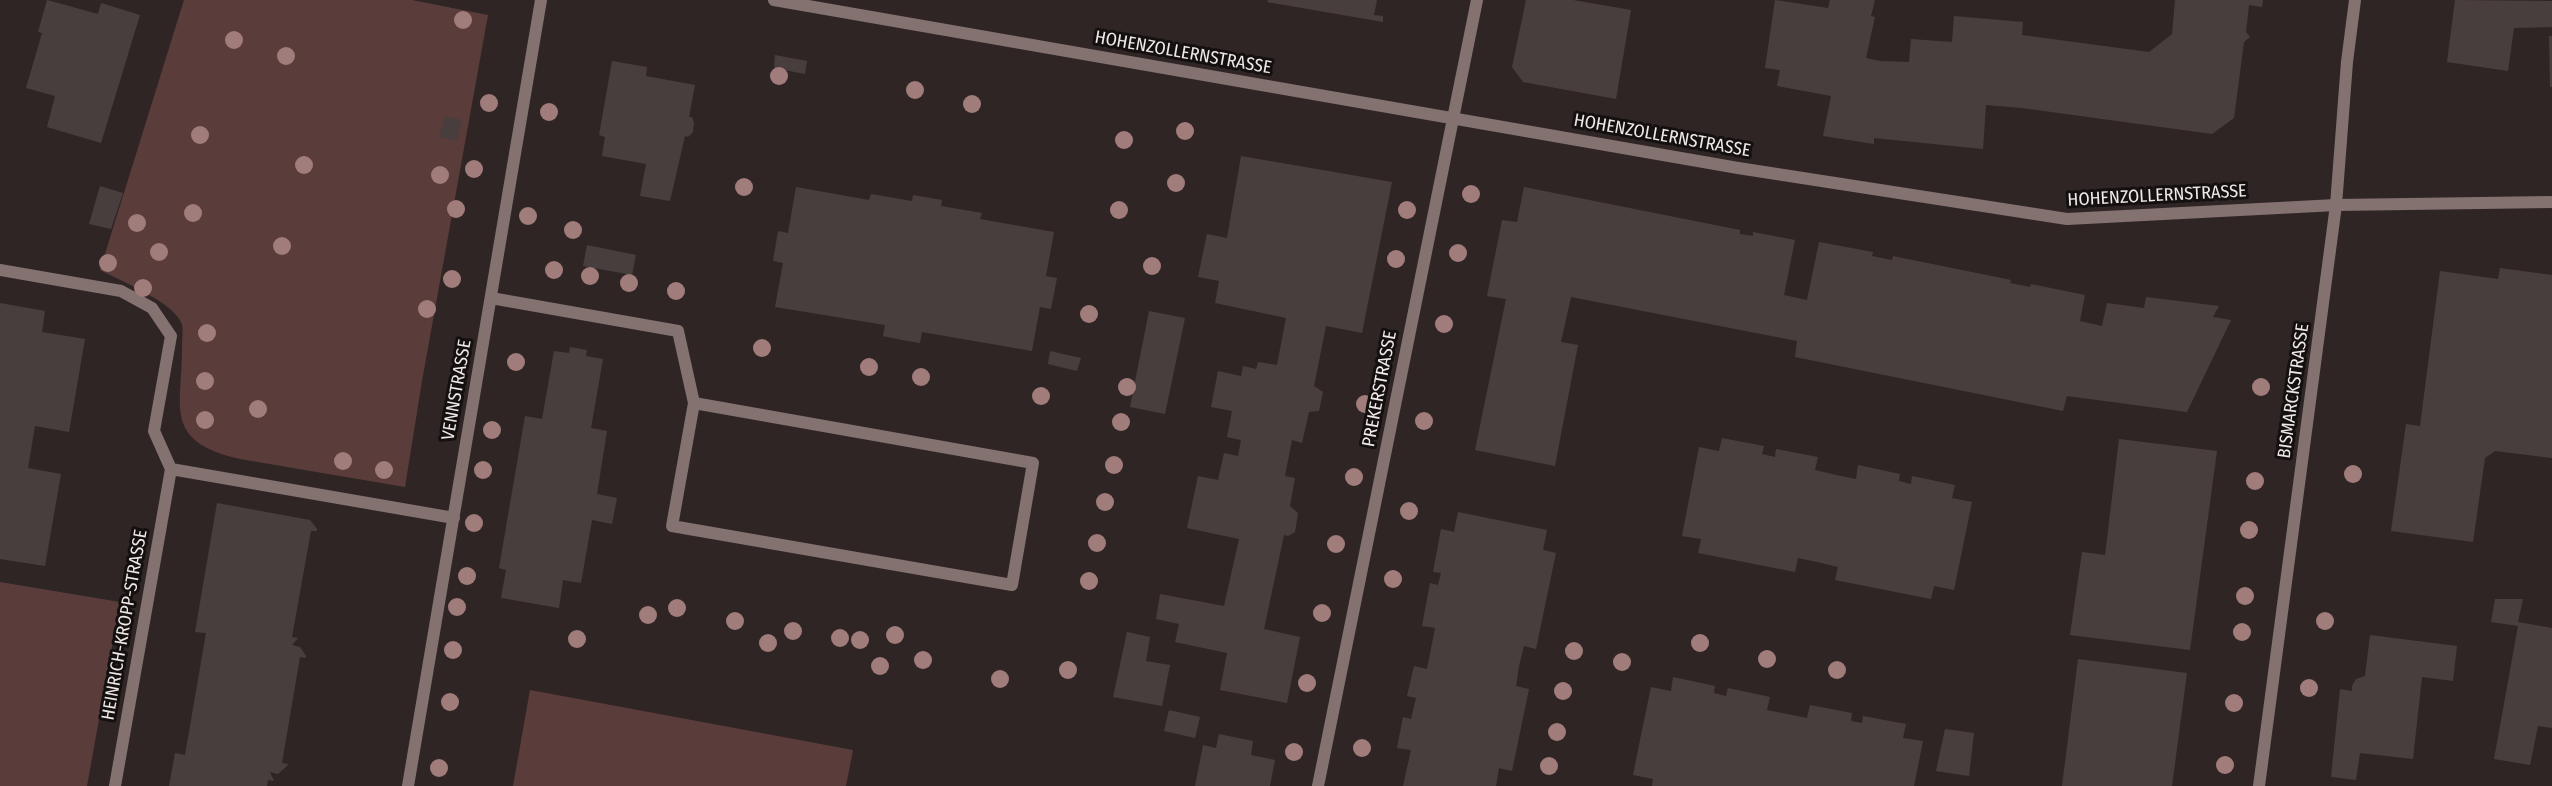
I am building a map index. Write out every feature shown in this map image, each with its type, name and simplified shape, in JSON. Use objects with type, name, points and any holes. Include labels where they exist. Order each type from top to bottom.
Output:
[{"type":"street","name":"VENNSTRASSE","points":[[408,786],[541,0]]},
{"type":"street","name":"HOHENZOLLERNSTRASSE","points":[[774,0],[1738,168],[2067,219],[2336,205],[2552,202]]},
{"type":"street","name":"PREKERSTRASSE","points":[[1318,786],[1477,0]]},
{"type":"street","name":"BISMARCKSTRASSE","points":[[2259,786],[2336,205],[2347,62],[2355,0]]},
{"type":"street","points":[[0,270],[121,291],[153,308],[171,336],[154,431],[171,469],[454,518]]},
{"type":"street","points":[[491,298],[678,331],[694,403],[672,526],[1012,585],[1033,463],[694,403]]},
{"type":"street","name":"HEINRICH-KROPP-STRASSE","points":[[115,786],[171,469]]},
{"type":"shaded area","points":[[184,0],[412,0],[488,15],[405,487],[240,459],[215,451],[198,442],[187,431],[182,418],[180,403],[183,334],[181,322],[176,314],[157,299],[100,270]]},
{"type":"shaded area","points":[[0,582],[120,602],[87,786],[0,786]]},
{"type":"shaded area","points":[[530,690],[853,750],[846,786],[513,786]]},
{"type":"building","points":[[47,0],[98,14],[101,3],[140,15],[101,143],[47,127],[55,96],[26,88],[42,33],[38,32]]},
{"type":"building","points":[[1268,0],[1377,0],[1374,15],[1383,16],[1383,22],[1267,2]]},
{"type":"building","points":[[1526,0],[1573,0],[1631,10],[1616,99],[1523,82],[1512,67]]},
{"type":"building","points":[[1775,0],[1828,8],[1830,0],[1875,0],[1871,16],[1875,17],[1866,58],[1909,62],[1911,39],[1952,42],[1954,16],[2023,22],[2022,35],[2149,52],[2172,34],[2175,0],[2263,0],[2262,7],[2249,5],[2246,32],[2250,37],[2244,42],[2234,118],[2212,134],[1986,105],[1983,149],[1874,138],[1874,144],[1823,136],[1831,96],[1777,86],[1780,70],[1765,68]]},
{"type":"building","points":[[2455,0],[2552,1],[2552,27],[2514,28],[2508,71],[2447,62]]},
{"type":"building","points":[[2549,36],[2552,36],[2552,87],[2550,87]]},
{"type":"building","points":[[775,55],[807,61],[805,74],[774,68]]},
{"type":"building","points":[[612,61],[647,67],[646,76],[695,85],[689,117],[692,117],[694,123],[693,132],[688,137],[685,136],[670,201],[640,196],[646,164],[602,156],[605,137],[599,135]]},
{"type":"building","points":[[445,116],[462,120],[457,141],[439,137]]},
{"type":"building","points":[[1241,156],[1392,182],[1362,333],[1326,326],[1314,386],[1323,392],[1319,411],[1309,412],[1302,443],[1292,440],[1285,476],[1295,478],[1290,506],[1298,513],[1295,532],[1288,536],[1284,535],[1264,629],[1300,637],[1287,703],[1220,690],[1227,653],[1175,642],[1179,624],[1156,619],[1160,594],[1224,606],[1239,539],[1187,528],[1198,476],[1218,480],[1224,453],[1238,456],[1241,440],[1227,437],[1232,411],[1211,407],[1218,371],[1241,376],[1243,366],[1256,369],[1258,362],[1277,365],[1286,318],[1215,303],[1219,281],[1198,277],[1207,234],[1227,238]]},
{"type":"building","points":[[100,186],[123,193],[111,229],[89,224]]},
{"type":"building","points":[[796,187],[869,200],[871,194],[912,201],[913,195],[942,200],[941,206],[982,213],[980,219],[1054,232],[1046,276],[1057,278],[1051,309],[1040,307],[1032,351],[922,332],[920,343],[902,340],[883,336],[885,325],[775,307],[783,263],[773,261],[778,231],[788,233]]},
{"type":"building","points":[[1524,187],[1740,230],[1740,234],[1753,236],[1753,232],[1795,240],[1784,295],[1807,300],[1819,242],[1873,252],[1872,256],[1892,260],[1893,256],[2011,280],[2010,283],[2030,287],[2031,284],[2085,295],[2080,321],[2102,326],[2107,303],[2144,308],[2146,297],[2219,306],[2213,317],[2231,320],[2187,412],[2067,396],[2063,411],[1795,357],[1797,341],[1571,297],[1561,342],[1578,345],[1555,466],[1475,450],[1506,299],[1487,296],[1502,220],[1517,222]]},
{"type":"building","points":[[587,245],[636,255],[632,275],[583,266]]},
{"type":"building","points":[[2500,268],[2552,275],[2552,458],[2495,451],[2485,458],[2473,542],[2391,531],[2406,424],[2420,426],[2440,271],[2498,279]]},
{"type":"building","points":[[0,303],[45,311],[42,332],[85,339],[69,432],[35,426],[28,468],[61,474],[45,566],[0,559]]},
{"type":"building","points":[[1149,311],[1185,318],[1165,414],[1130,407]]},
{"type":"building","points":[[570,347],[587,350],[586,356],[603,359],[591,428],[607,431],[597,494],[617,498],[612,524],[592,520],[581,583],[563,580],[559,608],[501,598],[506,570],[499,568],[525,416],[542,419],[554,351],[569,353]]},
{"type":"building","points":[[1050,351],[1081,358],[1077,371],[1048,364]]},
{"type":"building","points":[[1722,438],[1764,446],[1762,454],[1775,457],[1776,449],[1818,457],[1815,470],[1836,475],[1856,479],[1858,465],[1900,474],[1899,481],[1911,484],[1912,476],[1955,485],[1952,498],[1972,502],[1954,590],[1934,586],[1931,599],[1835,580],[1838,567],[1798,558],[1795,572],[1698,553],[1701,539],[1682,536],[1699,447],[1719,451]]},
{"type":"building","points":[[2119,439],[2217,451],[2190,650],[2070,635],[2082,552],[2105,555]]},
{"type":"building","points":[[217,503],[310,520],[317,529],[317,531],[311,531],[292,637],[298,638],[292,645],[300,647],[306,658],[300,657],[282,763],[288,764],[278,774],[270,772],[274,781],[268,780],[267,786],[169,786],[175,753],[185,755],[206,633],[195,632]]},
{"type":"building","points":[[1458,512],[1547,530],[1543,550],[1556,553],[1536,649],[1524,646],[1516,686],[1529,689],[1512,771],[1499,768],[1496,786],[1403,786],[1411,750],[1397,748],[1403,717],[1411,719],[1416,698],[1407,696],[1414,666],[1427,669],[1435,628],[1422,626],[1430,583],[1438,585],[1441,573],[1433,572],[1441,529],[1454,532]]},
{"type":"building","points":[[2495,599],[2523,599],[2518,622],[2552,628],[2552,728],[2538,726],[2530,765],[2494,759],[2518,626],[2491,622]]},
{"type":"building","points":[[1127,632],[1150,637],[1146,661],[1170,665],[1162,706],[1113,697]]},
{"type":"building","points":[[2370,635],[2457,646],[2453,681],[2422,677],[2413,759],[2360,753],[2356,780],[2331,777],[2340,689],[2352,691],[2356,679],[2365,676]]},
{"type":"building","points":[[2078,659],[2187,673],[2172,786],[2062,786]]},
{"type":"building","points":[[1673,677],[1715,686],[1714,693],[1726,696],[1728,688],[1770,697],[1767,710],[1807,718],[1810,705],[1852,713],[1851,721],[1862,723],[1863,716],[1906,724],[1903,738],[1923,741],[1914,786],[1652,786],[1653,779],[1633,775],[1651,687],[1671,691]]},
{"type":"building","points":[[1169,710],[1200,717],[1195,738],[1164,731]]},
{"type":"building","points":[[1945,729],[1974,733],[1969,776],[1936,771]]},
{"type":"building","points":[[1219,734],[1253,741],[1251,755],[1275,760],[1270,786],[1195,786],[1203,745],[1216,748]]}]
